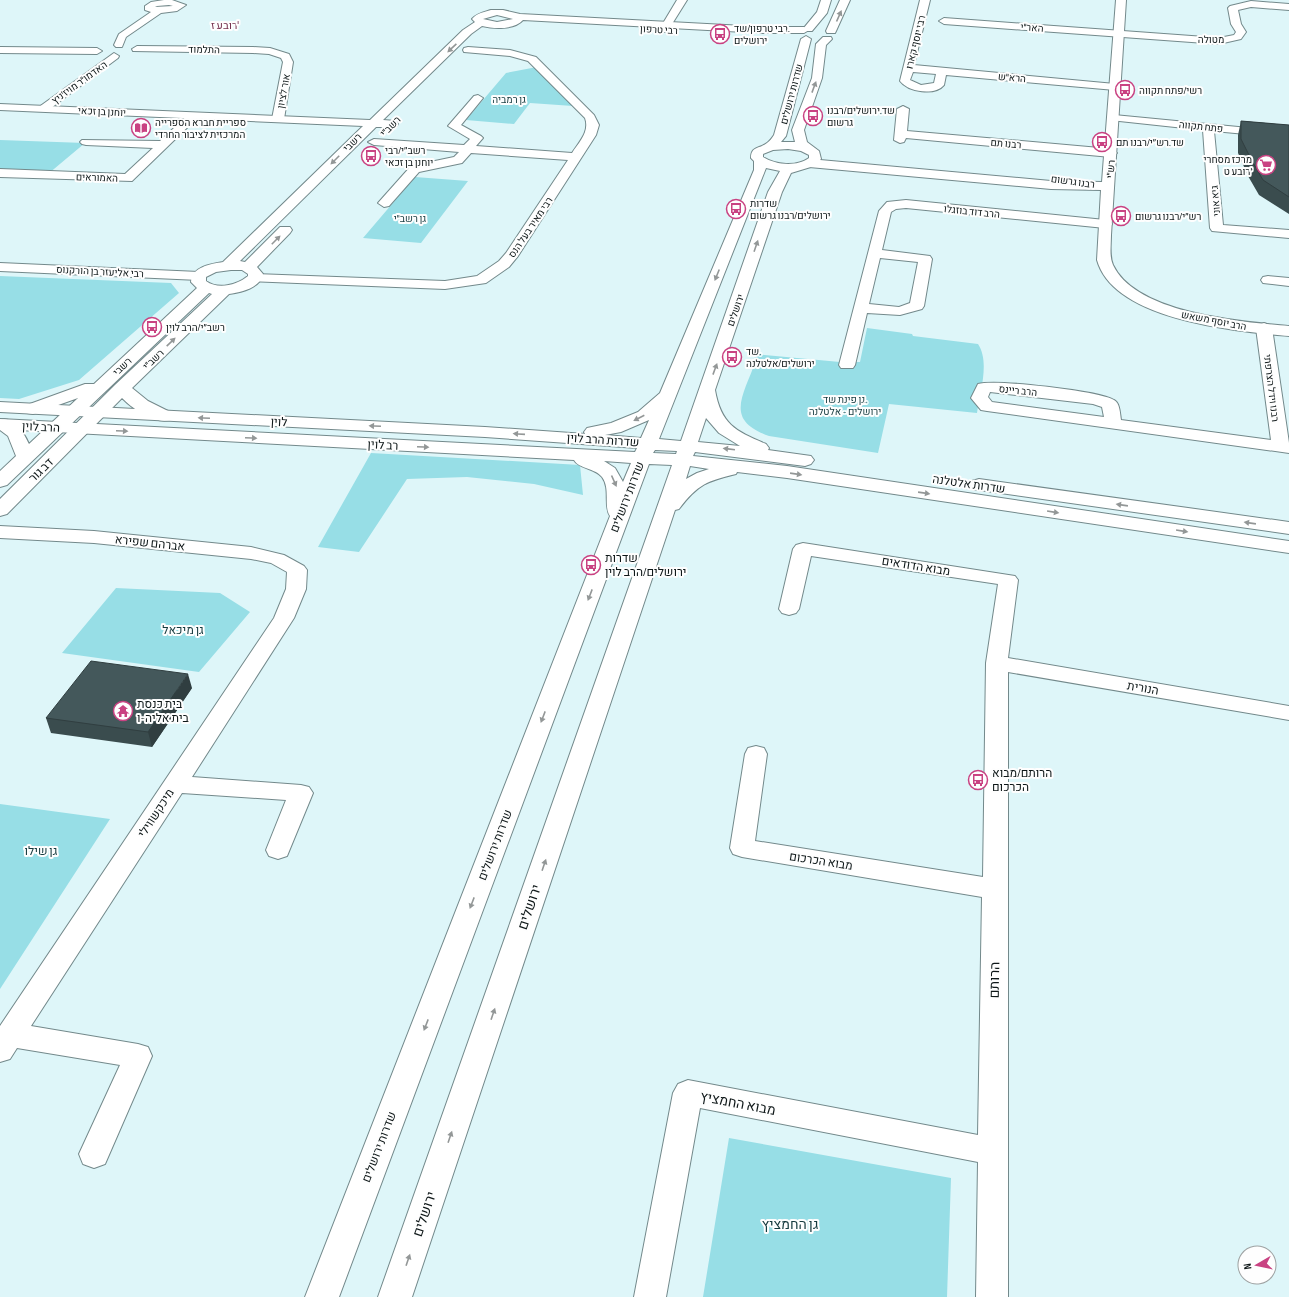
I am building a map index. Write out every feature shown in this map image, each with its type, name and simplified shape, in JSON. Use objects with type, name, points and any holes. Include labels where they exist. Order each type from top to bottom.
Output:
[{"type":"main road","name":"שדרות ירושלים","points":[[760,161],[757,158],[757,152],[770,146],[780,136],[805,34],[822,13],[826,0]]},
{"type":"main road","name":"שדרות ירושלים","points":[[806,157],[800,142],[798,130],[817,78],[821,44],[829,35],[840,14],[845,0]]},
{"type":"main road","name":"רש\"י","points":[[1121,0],[1120,33],[1103,257],[1107,268],[1126,289],[1141,299]]},
{"type":"main road","points":[[485,12],[507,13],[517,19]]},
{"type":"main road","points":[[485,12],[500,24]]},
{"type":"main road","name":"רשבי","points":[[72,411],[106,380],[202,282],[210,269],[226,266],[467,32],[485,12]]},
{"type":"main road","name":"רבי טרפון","points":[[517,19],[829,35]]},
{"type":"main road","points":[[465,53],[486,30],[517,19]]},
{"type":"main road","name":"יוחנן בן זכאי","points":[[0,107],[392,124]]},
{"type":"main road","name":"רשב\"י","points":[[363,153],[402,114]]},
{"type":"main road","points":[[770,146],[793,146],[806,157]]},
{"type":"main road","points":[[557,445],[615,428],[644,416],[668,392],[760,170],[760,161],[775,166],[806,157]]},
{"type":"main road","name":"רבנו גרשום","points":[[806,157],[1108,186]]},
{"type":"main road","name":"ירושלים","points":[[686,453],[775,192],[786,171],[806,157]]},
{"type":"main road","points":[[1057,182],[1087,176],[1110,169]]},
{"type":"main road","points":[[1057,182],[1098,196],[1107,204]]},
{"type":"main road","points":[[202,282],[226,289],[245,285],[252,272],[292,223]]},
{"type":"main road","points":[[226,266],[252,272]]},
{"type":"main road","name":"רשב\"י","points":[[83,429],[122,388],[226,289]]},
{"type":"main road","name":"הרב יוסף משאש","points":[[1141,299],[1168,310],[1192,317],[1289,331]]},
{"type":"main road","points":[[33,409],[79,393],[106,380]]},
{"type":"main road","points":[[122,388],[131,399],[143,408],[164,416]]},
{"type":"main road","points":[[707,390],[710,410],[715,418],[729,431],[759,447],[798,459]]},
{"type":"main road","name":"שדרות ירושלים","points":[[322,1297],[668,392]]},
{"type":"main road","name":"לוין","points":[[0,407],[484,432],[557,445]]},
{"type":"main road","name":"דב גור","points":[[0,481],[72,411]]},
{"type":"main road","points":[[2,424],[16,434],[26,457]]},
{"type":"main road","name":"הרב לוין","points":[[2,424],[83,429]]},
{"type":"main road","name":"דב גור","points":[[0,510],[83,429]]},
{"type":"main road","name":"רב לוין","points":[[83,429],[557,445],[686,453]]},
{"type":"main road","points":[[557,445],[596,463],[605,468],[611,475],[616,486],[619,520]]},
{"type":"main road","points":[[664,518],[686,453]]},
{"type":"main road","name":"שדרות אלטלנה","points":[[686,453],[798,459],[1289,528]]},
{"type":"main road","name":"שדרות אלטלנה","points":[[686,453],[757,469],[1289,547]]},
{"type":"main road","points":[[664,518],[684,488],[695,481],[722,471],[757,469]]},
{"type":"main road","name":"ירושלים","points":[[395,1297],[664,518]]},
{"type":"street","points":[[665,27],[682,0]]},
{"type":"street","name":"רבי יוסף קארו","points":[[925,0],[905,81],[906,83],[923,88],[939,85],[942,71]]},
{"type":"street","name":"מטולה","points":[[1120,33],[1219,41],[1238,37],[1241,32],[1236,24],[1233,8],[1251,4],[1285,4]]},
{"type":"street","points":[[107,47],[158,11]]},
{"type":"street","name":"האר\"י","points":[[923,11],[937,19]]},
{"type":"street","name":"האר\"י","points":[[920,25],[937,19],[1120,33]]},
{"type":"street","name":"התלמוד","points":[[0,50],[134,46],[137,49]]},
{"type":"street","name":"התלמוד","points":[[107,47],[100,55],[114,56],[127,54],[137,49],[270,51]]},
{"type":"street","name":"אור לציון","points":[[270,51],[286,56],[288,62],[278,119]]},
{"type":"street","name":"רבי מאיר בעל הנס","points":[[252,272],[445,285],[481,280],[504,264],[511,256],[576,157],[590,135],[593,125],[590,117],[532,59],[510,53],[465,53]]},
{"type":"street","name":"האדמו\"ר מויז'ניץ","points":[[43,109],[114,56]]},
{"type":"street","name":"הרא\"ש","points":[[908,68],[1115,87]]},
{"type":"street","points":[[384,203],[415,169],[458,160],[468,149],[477,138],[454,126],[478,98]]},
{"type":"street","name":"רבנו תם","points":[[903,109],[901,137],[1111,153]]},
{"type":"street","name":"האמוראים","points":[[0,173],[128,178],[193,116]]},
{"type":"street","name":"פתח תקווה","points":[[1114,118],[1289,135]]},
{"type":"street","name":"גיא אוני","points":[[1208,127],[1217,228],[1289,234]]},
{"type":"street","points":[[86,142],[163,145]]},
{"type":"street","points":[[374,142],[576,157]]},
{"type":"street","name":"הרב דוד בוזגלו","points":[[847,365],[885,211],[892,205],[906,204],[1105,224]]},
{"type":"street","points":[[862,308],[900,311],[917,306],[925,259],[875,253]]},
{"type":"street","name":"רבי אליעזר בן הורקנוס","points":[[0,267],[202,282]]},
{"type":"street","points":[[1268,280],[1289,282]]},
{"type":"street","name":"רבנו וידל הצרפתי","points":[[1264,328],[1284,447]]},
{"type":"street","name":"הרב ריינס","points":[[1113,424],[1110,404],[1096,400],[1001,387],[984,387],[979,398],[987,406],[1113,424],[1284,447]]},
{"type":"street","name":"אברהם שפירא","points":[[0,532],[94,537],[251,553],[277,559],[297,570]]},
{"type":"street","name":"מבוא הדודאים","points":[[790,610],[803,549],[1008,580],[997,663]]},
{"type":"street","name":"מיכקשווילי","points":[[5,1043],[284,618],[296,589],[297,570]]},
{"type":"street","name":"הנורית","points":[[997,663],[1289,712]]},
{"type":"street","name":"הרותם","points":[[992,1297],[997,663]]},
{"type":"street","name":"מבוא הכרכום","points":[[756,754],[742,848],[995,889]]},
{"type":"street","points":[[175,784],[301,793],[278,850]]},
{"type":"street","points":[[5,1043],[138,1056],[94,1154]]},
{"type":"street","name":"מבוא החמציץ","points":[[650,1297],[688,1093],[993,1151]]},
{"type":"green space","name":"גן רמביה","points":[[537,67],[573,106],[530,103],[514,124],[466,120],[506,73]]},
{"type":"green space","points":[[0,140],[85,143],[48,174],[0,172]]},
{"type":"green space","name":"גן רשב\"י","points":[[415,177],[468,181],[421,243],[363,238]]},
{"type":"green space","points":[[0,276],[171,283],[179,293],[79,380],[19,399],[0,398]]},
{"type":"green space","name":"גן פינת שד. ירושלים - אלטלנה","points":[[867,328],[912,334],[913,336],[978,344],[982,351],[984,368],[977,413],[889,404],[878,453],[769,436],[755,430],[746,422],[742,414],[741,405],[743,395],[756,360],[753,354],[840,362],[860,362]]},
{"type":"green space","points":[[371,453],[580,465],[583,495],[534,484],[467,477],[407,479],[359,552],[318,547]]},
{"type":"green space","name":"גן מיכאל","points":[[116,588],[220,593],[250,612],[199,672],[62,653]]},
{"type":"green space","name":"גן שילו","points":[[0,804],[110,819],[0,989]]},
{"type":"green space","name":"גן החמציץ","points":[[729,1138],[951,1178],[947,1297],[703,1297]]},
{"type":"building","name":"מרכז מסחרי רובע ט'","points":[[1241,121],[1289,125],[1289,197],[1263,180],[1241,139]]},
{"type":"building","name":"בית כנסת בית אליה-ו","points":[[91,661],[188,674],[148,732],[46,718]]},
{"type":"place","name":"רבי טרפון/שד. ירושלים","points":[[720,34]]},
{"type":"place","name":"רשי/פתח תקווה","points":[[1125,90]]},
{"type":"place","name":"שד.ירושלים/רבנו גרשום","points":[[813,116]]},
{"type":"place","name":"ספריית חברא הספרייה המרכזית לציבור החרדי","points":[[141,128]]},
{"type":"place","name":"שד.רש״י/רבנו תם","points":[[1102,142]]},
{"type":"place","name":"רשב״י/רבי יוחנן בן זכאי","points":[[371,156]]},
{"type":"place","name":"מרכז מסחרי רובע ט'","points":[[1266,165]]},
{"type":"place","name":"שדרות ירושלים/רבנו גרשום","points":[[736,209]]},
{"type":"place","name":"רש״י/רבנו גרשום","points":[[1121,216]]},
{"type":"place","name":"רשב״י/הרב לוין","points":[[152,327]]},
{"type":"place","name":"שד. ירושלים/אלטלנה","points":[[732,357]]},
{"type":"place","name":"שדרות ירושלים/הרב לוין","points":[[591,565]]},
{"type":"place","name":"בית כנסת בית אליה-ו","points":[[123,711]]},
{"type":"place","name":"הרותם/מבוא הכרכום","points":[[978,780]]},
{"type":"district","name":"רובע ז'","points":[[225,25]]}]
